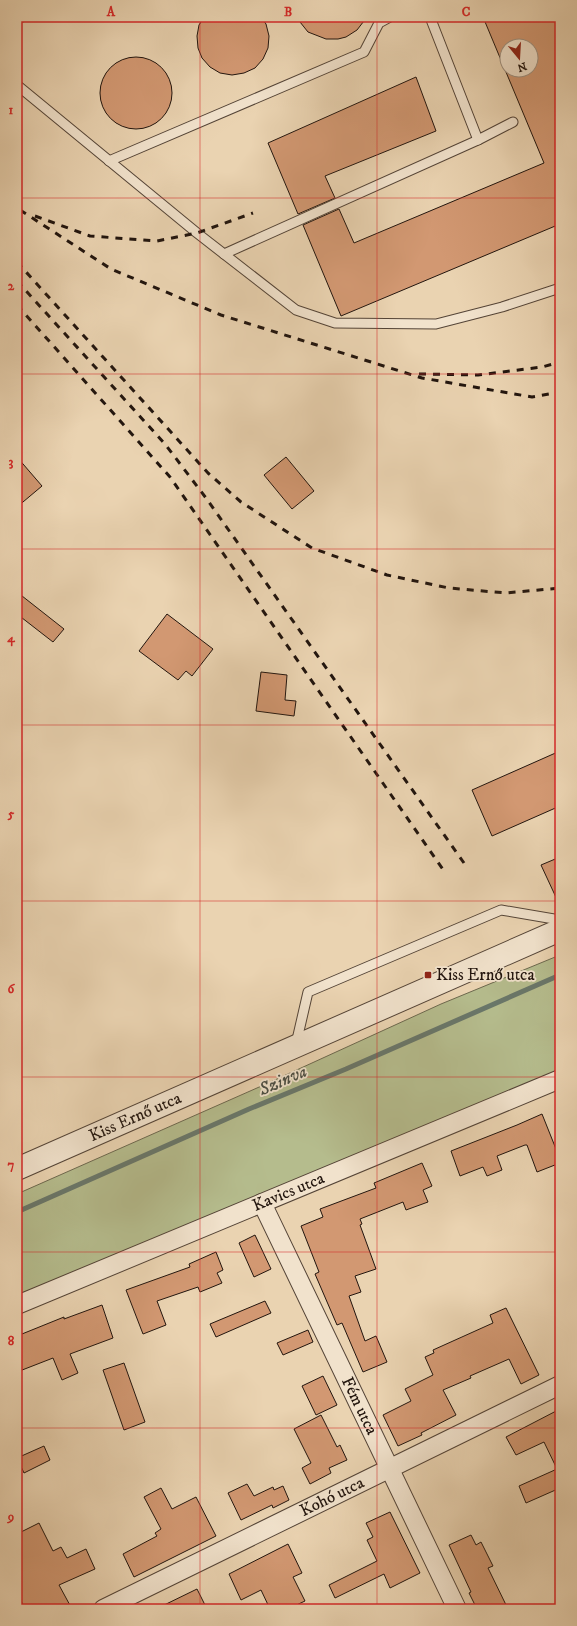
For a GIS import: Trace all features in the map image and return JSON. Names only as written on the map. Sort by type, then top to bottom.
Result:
[{"type":"street","name":"Kiss Ernő utca","points":[[17,1169],[560,930]]},
{"type":"street","name":"Kavics utca","points":[[17,1305],[560,1079]]},
{"type":"street","name":"Fém utca","points":[[262,1203],[457,1609]]},
{"type":"street","name":"Kohó utca","points":[[103,1609],[560,1385]]},
{"type":"lane","points":[[109,161],[364,52],[379,23],[390,17]]},
{"type":"lane","points":[[430,17],[478,140]]},
{"type":"lane","points":[[17,85],[224,254],[296,310],[335,323],[436,324],[502,307],[560,288]]},
{"type":"lane","points":[[224,254],[478,140],[512,122]]},
{"type":"lane","points":[[296,1047],[308,992],[501,910],[560,920]]},
{"type":"green space","points":[[560,955],[560,1071],[17,1299],[17,1194],[266,1084],[441,1004]]},
{"type":"building","points":[[204,17],[261,17],[266,24],[269,36],[268,48],[263,59],[255,68],[244,73],[232,75],[220,73],[210,67],[202,58],[198,48],[197,36],[199,25]]},
{"type":"building","points":[[296,17],[367,17],[357,30],[346,37],[326,39],[308,32]]},
{"type":"building","points":[[483,17],[560,17],[560,224],[341,316],[303,225],[339,209],[354,243],[544,163],[508,78],[539,78],[539,38],[499,38],[499,55]]},
{"type":"building","points":[[136,57],[156,63],[166,73],[172,93],[166,113],[156,123],[136,129],[116,123],[106,113],[100,93],[106,73],[116,63]]},
{"type":"building","points":[[416,77],[436,131],[325,176],[335,198],[298,214],[268,143]]},
{"type":"building","points":[[17,457],[42,486],[17,507]]},
{"type":"building","points":[[286,457],[314,491],[292,509],[264,475]]},
{"type":"building","points":[[17,592],[64,629],[53,642],[17,614]]},
{"type":"building","points":[[167,614],[213,649],[192,676],[186,671],[178,680],[139,651]]},
{"type":"building","points":[[261,672],[287,675],[285,700],[296,701],[294,716],[256,711]]},
{"type":"building","points":[[560,751],[560,806],[492,836],[472,790]]},
{"type":"building","points":[[560,857],[560,906],[541,865]]},
{"type":"building","points":[[542,1114],[560,1159],[560,1163],[537,1172],[527,1145],[525,1145],[497,1156],[502,1170],[487,1176],[483,1167],[460,1176],[451,1151]]},
{"type":"building","points":[[422,1163],[432,1186],[423,1190],[428,1202],[406,1210],[403,1202],[360,1219],[362,1224],[360,1225],[376,1269],[355,1276],[361,1292],[349,1296],[365,1341],[376,1336],[387,1362],[363,1372],[342,1323],[337,1325],[315,1274],[319,1272],[301,1226],[323,1217],[320,1209],[376,1188],[374,1183]]},
{"type":"building","points":[[255,1235],[271,1269],[254,1277],[239,1243]]},
{"type":"building","points":[[216,1252],[223,1270],[217,1273],[222,1283],[200,1292],[198,1287],[157,1301],[166,1325],[143,1334],[126,1290],[190,1267],[189,1264]]},
{"type":"building","points":[[265,1301],[271,1313],[216,1337],[210,1324]]},
{"type":"building","points":[[102,1305],[113,1338],[70,1354],[78,1373],[62,1380],[53,1358],[17,1372],[17,1336],[64,1317],[64,1319]]},
{"type":"building","points":[[506,1308],[539,1375],[521,1384],[509,1359],[470,1376],[471,1378],[443,1390],[456,1415],[421,1433],[422,1435],[398,1446],[383,1415],[411,1401],[405,1389],[433,1375],[425,1357],[434,1353],[433,1350],[493,1323],[490,1315]]},
{"type":"building","points":[[308,1330],[313,1342],[283,1355],[277,1343]]},
{"type":"building","points":[[124,1363],[145,1422],[124,1430],[103,1370]]},
{"type":"building","points":[[323,1376],[337,1405],[316,1415],[302,1386]]},
{"type":"building","points":[[560,1409],[560,1488],[526,1503],[519,1486],[557,1469],[544,1442],[516,1455],[506,1437]]},
{"type":"building","points":[[321,1415],[337,1447],[340,1445],[347,1460],[329,1468],[331,1473],[310,1484],[302,1468],[311,1463],[294,1429]]},
{"type":"building","points":[[44,1446],[50,1460],[24,1473],[17,1458]]},
{"type":"building","points":[[247,1484],[254,1496],[273,1487],[274,1490],[283,1486],[289,1500],[273,1508],[272,1505],[241,1520],[228,1493]]},
{"type":"building","points":[[161,1488],[172,1509],[196,1497],[216,1536],[134,1577],[123,1554],[157,1536],[155,1533],[161,1529],[144,1497]]},
{"type":"building","points":[[390,1512],[420,1573],[390,1588],[384,1574],[335,1598],[329,1585],[377,1561],[367,1540],[373,1537],[366,1523]]},
{"type":"building","points":[[39,1523],[53,1551],[61,1547],[67,1558],[86,1549],[95,1569],[59,1585],[72,1609],[25,1609],[17,1593],[17,1534]]},
{"type":"building","points":[[471,1535],[476,1545],[481,1542],[493,1566],[488,1568],[508,1609],[477,1609],[469,1593],[471,1592],[449,1545]]},
{"type":"building","points":[[288,1544],[302,1573],[293,1577],[305,1601],[288,1609],[270,1609],[261,1590],[241,1600],[229,1574]]},
{"type":"building","points":[[197,1589],[207,1609],[156,1609]]},
{"type":"waterway","name":"Szinva","points":[[17,1212],[249,1109],[346,1069],[560,975]]},
{"type":"railway","points":[[17,21],[53,20],[67,17]]},
{"type":"railway","points":[[20,210],[111,269],[221,315],[422,378],[532,397],[560,392]]},
{"type":"railway","points":[[35,216],[90,236],[157,241],[197,233],[253,213]]},
{"type":"railway","points":[[17,262],[208,473],[241,502],[312,548],[387,575],[449,588],[506,593],[560,588]]},
{"type":"railway","points":[[17,281],[165,444],[206,498],[464,863]]},
{"type":"railway","points":[[17,305],[170,477],[444,871]]},
{"type":"railway","points":[[419,374],[478,375],[542,367],[560,362]]},
{"type":"place","name":"Kiss Ernő utca","points":[[428,975]]}]
